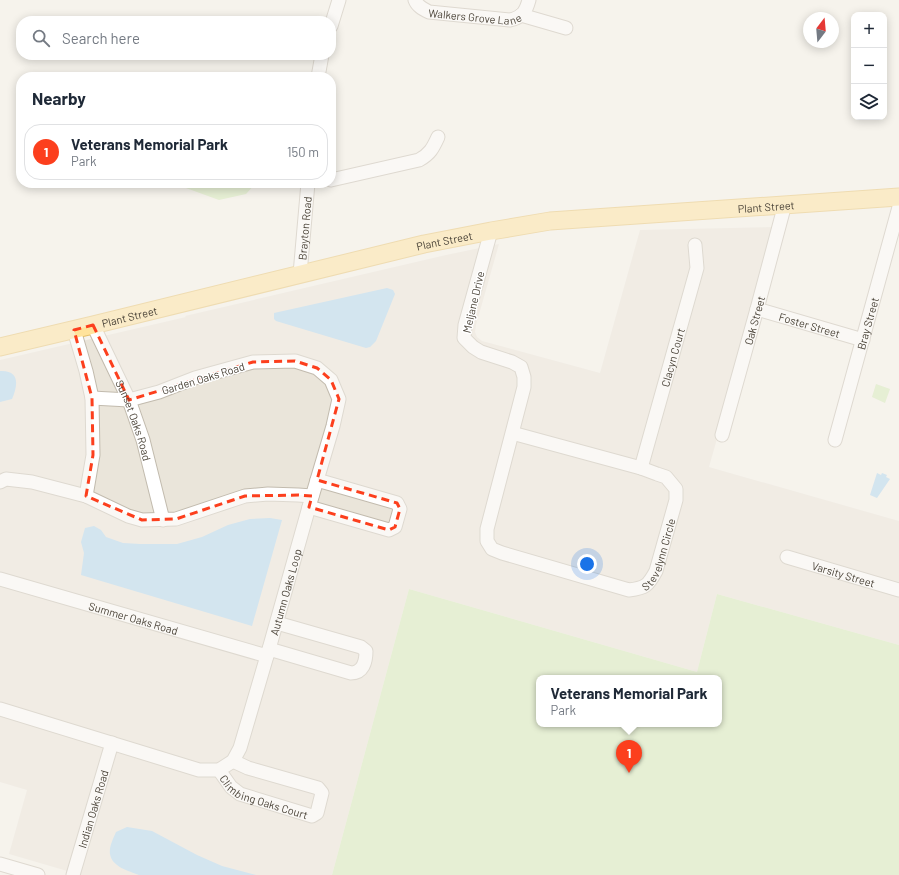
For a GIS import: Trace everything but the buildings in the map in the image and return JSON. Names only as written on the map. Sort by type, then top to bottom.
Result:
[{"type":"main road","name":"Plant Street","points":[[0,347],[424,244],[550,221],[899,197]]},
{"type":"street","points":[[334,16],[339,0]]},
{"type":"street","name":"Walkers Grove Lane","points":[[415,0],[422,9],[429,12],[510,20],[515,19],[526,10],[529,0]]},
{"type":"street","points":[[521,15],[566,28]]},
{"type":"street","points":[[319,72],[321,60]]},
{"type":"street","points":[[336,179],[420,160],[427,155],[438,137]]},
{"type":"street","name":"Brayton Road","points":[[300,274],[308,188]]},
{"type":"street","name":"Oak Street","points":[[722,435],[785,204]]},
{"type":"street","name":"Bray Street","points":[[835,440],[899,207]]},
{"type":"street","name":"Meljane Drive","points":[[491,231],[465,325],[464,338],[473,347],[481,352],[512,362],[521,367],[524,377],[524,387],[512,433]]},
{"type":"street","name":"Clacyn Court","points":[[641,468],[697,268],[695,245]]},
{"type":"street","name":"Foster Street","points":[[757,309],[862,340]]},
{"type":"street","name":"Sunset Oaks Road","points":[[93,325],[129,400],[143,440],[164,520]]},
{"type":"street","points":[[74,330],[92,398],[94,455],[86,496]]},
{"type":"street","name":"Garden Oaks Road","points":[[92,398],[129,400],[159,392],[194,378],[253,362],[295,362],[317,368],[331,380],[339,399],[333,426],[310,502]]},
{"type":"street","name":"Stevelynn Circle","points":[[512,433],[641,468],[666,477],[676,489],[676,500],[656,571],[650,582],[641,588],[629,590],[492,549],[487,542],[487,529],[512,433]]},
{"type":"street","points":[[0,482],[6,480],[32,482],[86,496],[128,516],[142,520],[176,519],[245,496],[268,494],[298,495],[310,502],[389,530],[395,527],[400,509],[397,503],[317,480]]},
{"type":"street","name":"Autumn Oaks Loop","points":[[233,761],[240,748],[277,623],[310,502]]},
{"type":"street","name":"Varsity Street","points":[[787,557],[899,590]]},
{"type":"street","name":"Summer Oaks Road","points":[[0,579],[268,653],[351,672],[356,673],[360,670],[365,661],[366,651],[361,647],[277,623]]},
{"type":"street","points":[[0,709],[199,770],[219,770],[233,761]]},
{"type":"street","name":"Indian Oaks Road","points":[[73,875],[112,743]]},
{"type":"street","name":"Climbing Oaks Court","points":[[219,770],[231,787],[240,794],[312,816],[317,813],[322,793],[318,788],[248,768],[233,761]]},
{"type":"street","points":[[0,864],[38,875]]},
{"type":"highlighted area","points":[[93,325],[129,400],[253,362],[295,361],[317,368],[331,380],[339,399],[317,480],[397,503],[400,509],[395,527],[389,530],[309,507],[312,496],[245,496],[176,519],[142,520],[86,496],[93,455],[92,398],[74,330]]},
{"type":"shaded area","points":[[777,227],[709,467],[899,521],[899,645],[717,594],[697,672],[409,589],[332,875],[81,875],[9,854],[27,790],[0,782],[0,360],[446,255],[499,244],[476,325],[475,332],[477,337],[482,341],[600,373],[640,230]]},
{"type":"green space","points":[[186,188],[251,188],[246,194],[219,200]]},
{"type":"green space","points":[[876,384],[890,389],[885,403],[872,397]]},
{"type":"green space","points":[[409,589],[697,672],[717,594],[899,645],[899,875],[332,875]]},
{"type":"water","points":[[387,288],[393,290],[395,294],[376,341],[370,347],[366,348],[276,321],[274,319],[274,313]]},
{"type":"water","points":[[0,371],[7,371],[11,373],[16,379],[16,384],[12,399],[0,402]]},
{"type":"water","points":[[877,473],[887,475],[886,477],[890,479],[877,498],[870,495]]},
{"type":"water","points":[[270,518],[282,520],[252,626],[81,575],[84,553],[81,542],[85,528],[94,526],[101,530],[106,537],[123,543],[177,544],[202,537],[228,525],[250,519]]},
{"type":"water","points":[[127,827],[152,831],[197,855],[222,866],[256,875],[139,875],[117,865],[111,858],[110,854],[116,832]]},
{"type":"place","name":"Veterans Memorial Park","points":[[629,773]]}]
